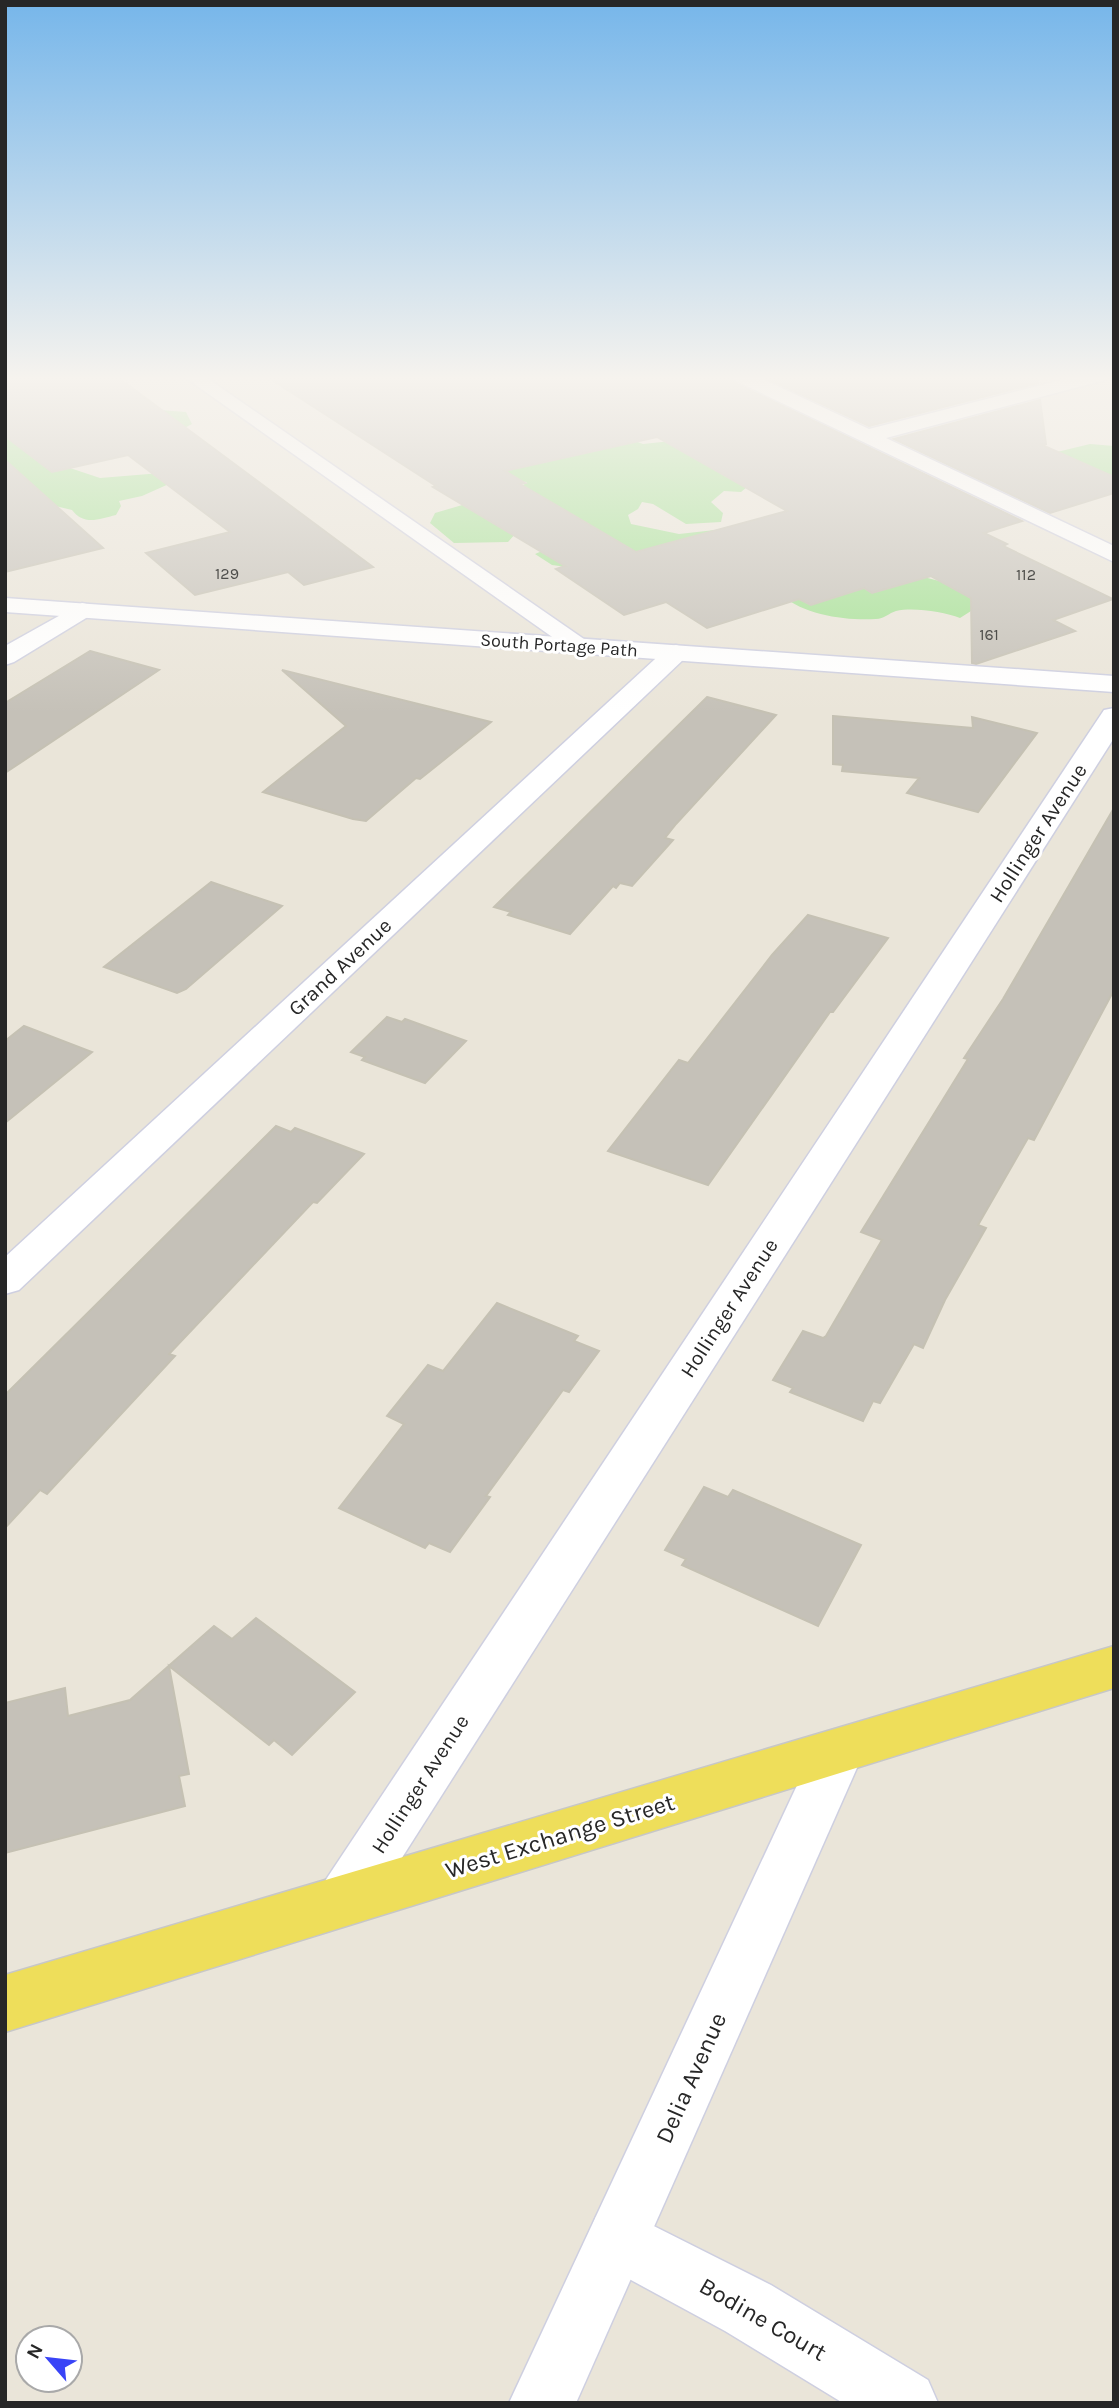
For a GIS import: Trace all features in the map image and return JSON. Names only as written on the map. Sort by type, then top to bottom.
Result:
[{"type":"main road","name":"West Exchange Street","points":[[5,2004],[1114,1667]]},
{"type":"street","points":[[354,488],[581,646]]},
{"type":"street","points":[[976,488],[1114,555]]},
{"type":"street","name":"South Portage Path","points":[[5,605],[1114,684]]},
{"type":"street","points":[[5,657],[82,610]]},
{"type":"street","name":"Grand Avenue","points":[[5,1280],[676,653]]},
{"type":"street","name":"Hollinger Avenue","points":[[344,1900],[1114,716]]},
{"type":"street","name":"Delia Avenue","points":[[542,2403],[838,1752]]},
{"type":"street","name":"Bodine Court","points":[[618,2239],[748,2308],[905,2403]]},
{"type":"green space","points":[[5,488],[159,488],[142,496],[119,501],[121,506],[116,515],[92,520],[82,518],[72,510],[5,494]]},
{"type":"green space","points":[[519,488],[745,488],[741,492],[724,491],[711,502],[723,513],[721,522],[686,524],[653,504],[642,502],[638,509],[628,515],[631,524],[679,534],[733,528],[947,583],[987,589],[971,611],[960,618],[937,612],[911,610],[896,611],[879,619],[840,618],[802,608],[783,596],[552,565],[535,554],[549,548],[516,533],[508,542],[454,543],[430,523],[435,513]]},
{"type":"building","points":[[5,488],[37,488],[103,548],[5,572]]},
{"type":"building","points":[[172,488],[267,488],[373,567],[304,585],[288,572],[195,595],[146,553],[230,532]]},
{"type":"building","points":[[435,488],[527,488],[636,552],[787,511],[747,488],[954,488],[1022,521],[984,533],[1007,544],[1003,546],[1113,599],[1053,620],[1075,631],[976,664],[972,663],[971,598],[931,576],[872,593],[864,588],[811,605],[799,599],[707,628],[666,602],[624,615],[556,569],[565,566]]},
{"type":"building","points":[[998,488],[1114,488],[1114,493],[1050,513]]},
{"type":"building","points":[[90,651],[159,670],[5,773],[5,703]]},
{"type":"building","points":[[282,670],[491,722],[420,779],[416,778],[366,821],[353,819],[263,792],[346,726]]},
{"type":"building","points":[[707,697],[776,715],[676,824],[665,838],[673,840],[632,886],[620,883],[616,888],[613,886],[570,934],[508,915],[511,912],[494,907]]},
{"type":"building","points":[[833,716],[973,728],[972,717],[1037,733],[978,812],[907,793],[919,778],[842,771],[843,765],[833,764]]},
{"type":"building","points":[[1114,808],[1114,990],[1034,1140],[1028,1138],[978,1225],[986,1228],[945,1300],[923,1348],[914,1344],[880,1403],[873,1401],[863,1421],[790,1392],[793,1388],[773,1380],[803,1331],[823,1338],[826,1336],[882,1240],[861,1232],[968,1059],[964,1058],[1003,999]]},
{"type":"building","points":[[211,882],[282,906],[186,989],[177,993],[104,967]]},
{"type":"building","points":[[808,915],[888,938],[833,1012],[830,1012],[708,1185],[608,1151],[679,1060],[688,1063],[772,955]]},
{"type":"building","points":[[387,1017],[402,1022],[405,1019],[466,1041],[425,1083],[362,1060],[365,1057],[351,1052]]},
{"type":"building","points":[[24,1026],[92,1052],[5,1123],[5,1041]]},
{"type":"building","points":[[276,1126],[291,1132],[295,1128],[364,1154],[317,1203],[313,1202],[169,1354],[175,1356],[47,1494],[40,1490],[5,1528],[5,1395]]},
{"type":"building","points":[[497,1303],[578,1336],[574,1341],[599,1351],[569,1392],[563,1390],[486,1496],[490,1497],[450,1552],[429,1543],[425,1548],[339,1508],[404,1424],[387,1416],[428,1365],[443,1371]]},
{"type":"building","points":[[704,1487],[728,1497],[733,1490],[861,1545],[818,1626],[682,1565],[686,1559],[665,1550]]},
{"type":"building","points":[[256,1618],[355,1692],[292,1755],[274,1740],[269,1745],[169,1666],[189,1774],[179,1776],[185,1806],[5,1853],[5,1703],[65,1688],[68,1716],[130,1700],[214,1626],[232,1639]]}]
